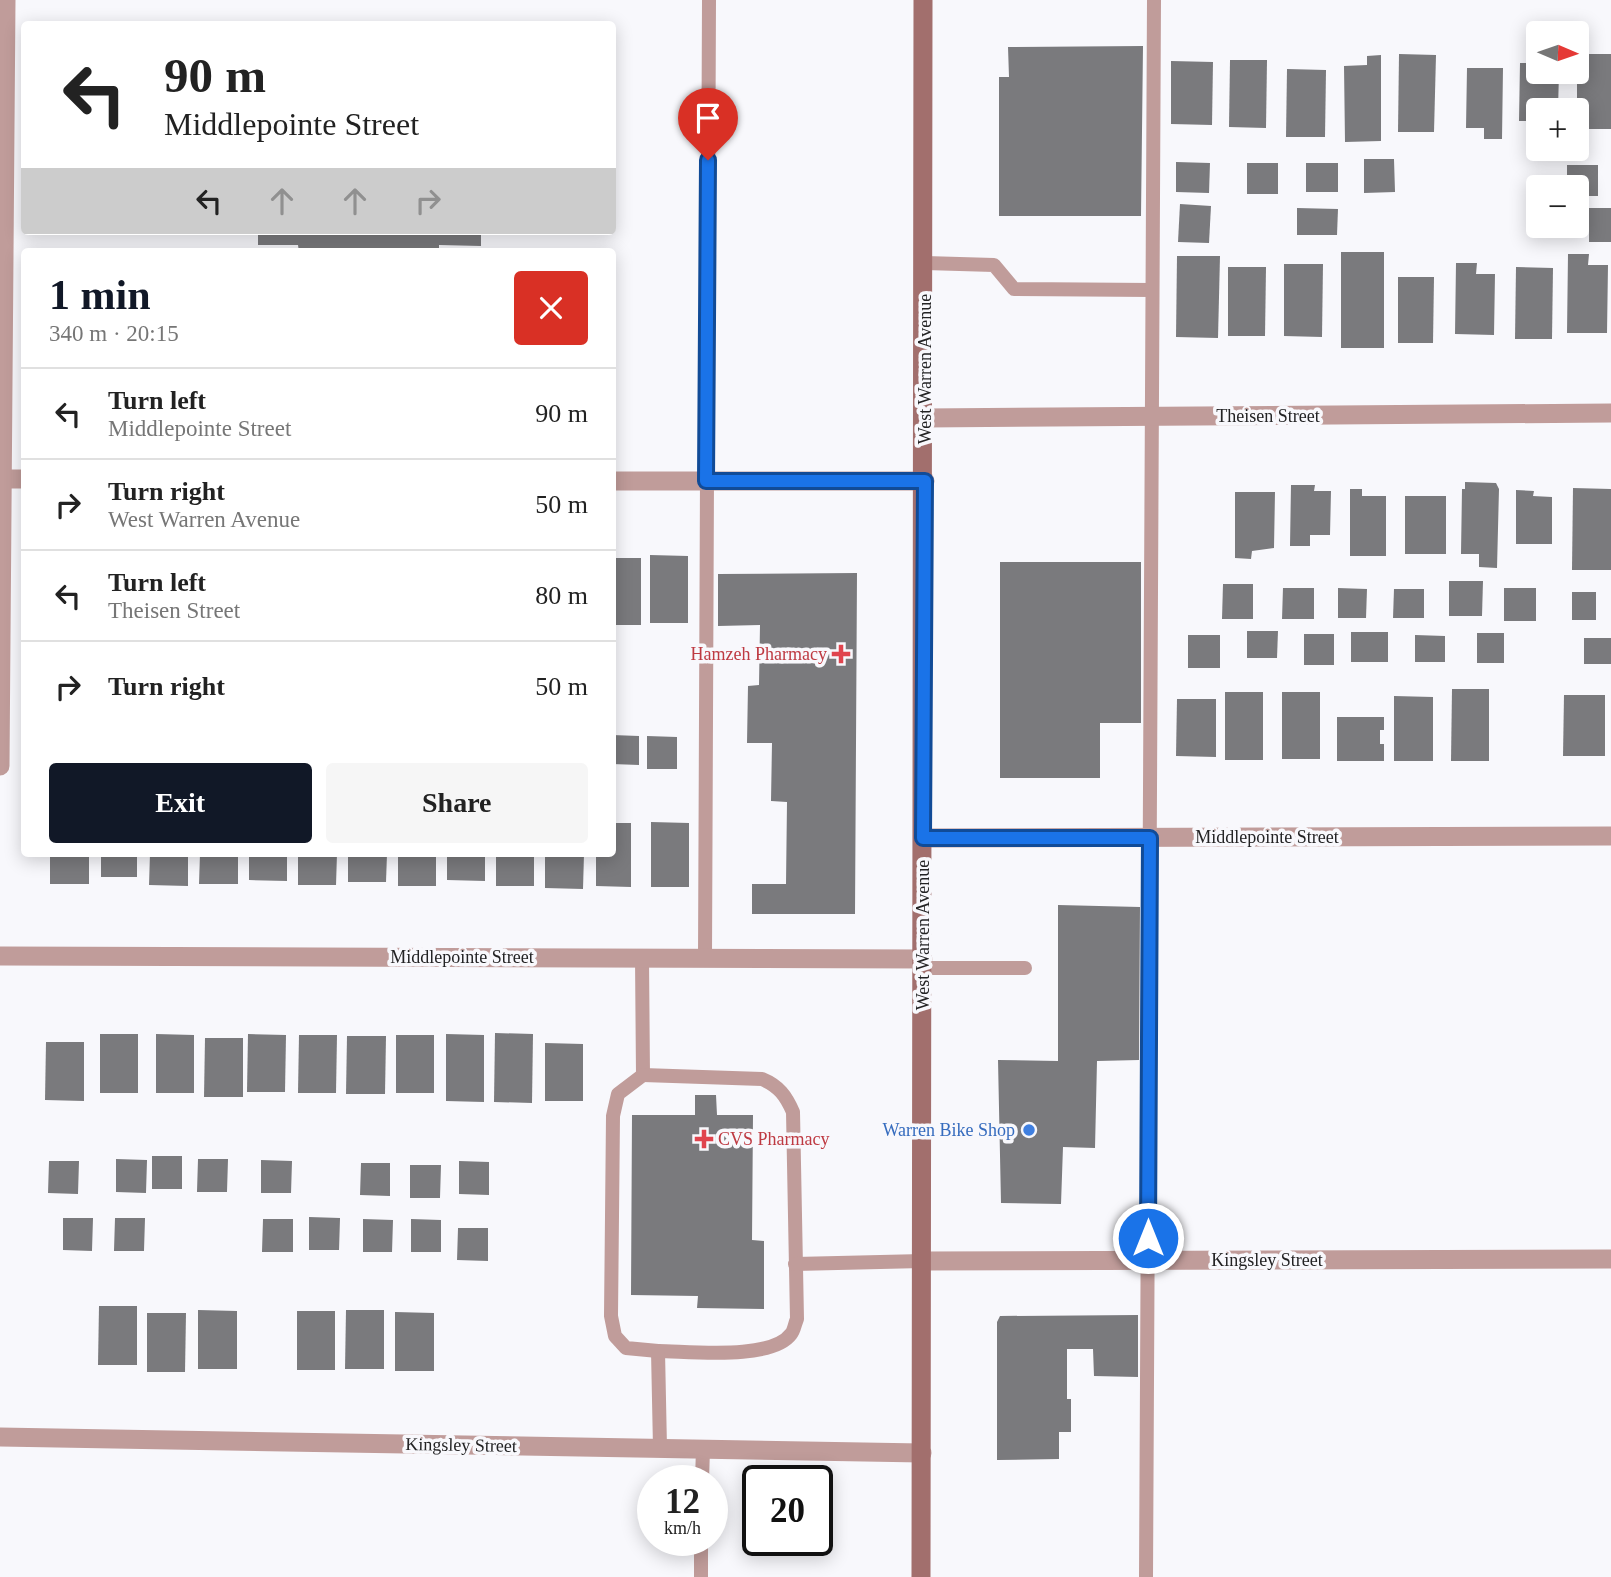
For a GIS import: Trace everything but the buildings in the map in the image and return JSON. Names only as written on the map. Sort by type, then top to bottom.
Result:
[{"type":"main road","name":"West Warren Avenue","points":[[921,1577],[925,481],[923,0]]},
{"type":"street","points":[[0,766],[6,0]]},
{"type":"street","name":"Theisen Street","points":[[925,418],[1611,414]]},
{"type":"street","points":[[1,479],[21,479]]},
{"type":"street","points":[[616,481],[925,481]]},
{"type":"street","name":"Middlepointe Street","points":[[923,838],[1611,836]]},
{"type":"street","name":"Middlepointe Street","points":[[0,956],[705,958],[924,963]]},
{"type":"street","name":"Kingsley Street","points":[[923,1261],[1611,1259]]},
{"type":"street","name":"Kingsley Street","points":[[0,1437],[922,1452]]},
{"type":"lane","points":[[705,958],[709,0]]},
{"type":"lane","points":[[1146,1577],[1154,0]]},
{"type":"lane","points":[[925,263],[994,265],[1014,289],[1152,290]]},
{"type":"lane","points":[[642,958],[642,1075]]},
{"type":"lane","points":[[924,963],[1025,968]]},
{"type":"lane","points":[[642,1075],[762,1079],[775,1084],[787,1097],[793,1112],[797,1319],[791,1335],[775,1345],[753,1351],[658,1351],[626,1348],[615,1336],[611,1316],[613,1116],[618,1094],[642,1075]]},
{"type":"lane","points":[[795,1264],[923,1261]]},
{"type":"lane","points":[[658,1351],[660,1448]]},
{"type":"lane","points":[[702,1465],[703,1449]]},
{"type":"lane","points":[[701,1556],[701,1577]]},
{"type":"place","name":"Hamzeh Pharmacy","points":[[841,654]]},
{"type":"place","name":"Warren Bike Shop","points":[[1029,1130]]},
{"type":"place","name":"CVS Pharmacy","points":[[704,1139]]},
{"type":"route","points":[[708,160],[706,481],[925,481],[923,838],[1150,838],[1148,1238]]}]
